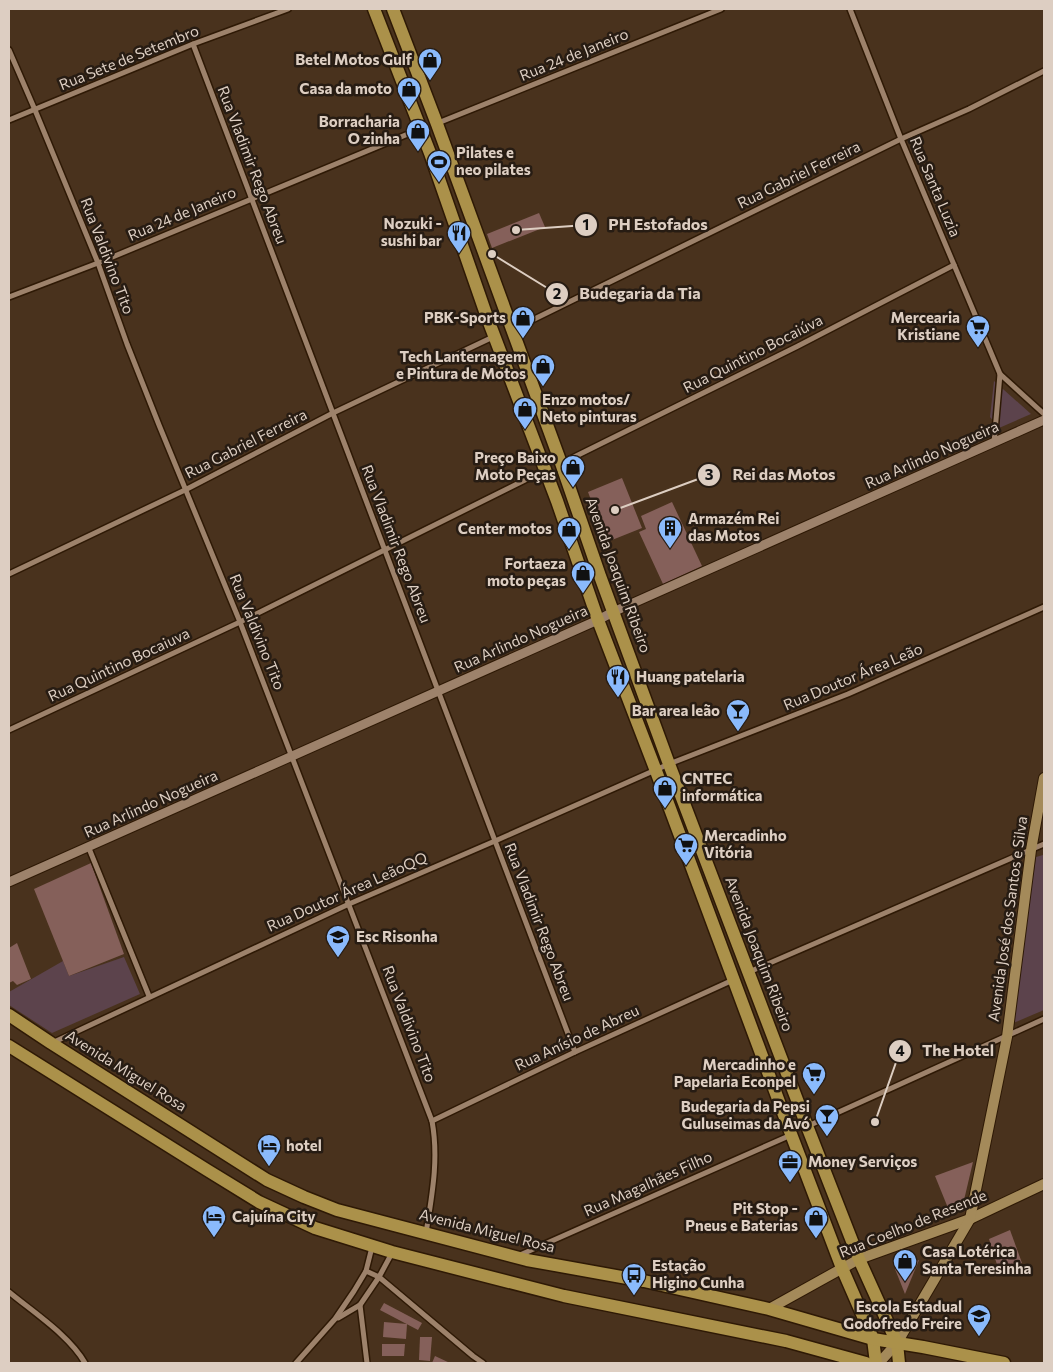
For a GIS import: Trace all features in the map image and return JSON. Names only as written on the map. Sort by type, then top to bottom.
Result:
[{"type":"main road","points":[[374,9],[421,129],[487,317],[545,470],[598,620],[842,1268],[873,1339],[878,1363]]},
{"type":"main road","name":"Avenida Joaquim Ribeiro","points":[[393,9],[561,463],[613,612],[748,972],[860,1259],[897,1343]]},
{"type":"main road","name":"Avenida José dos Santos e Silva","points":[[878,1363],[897,1343],[970,1218],[1007,1037],[1031,850],[1044,778]]},
{"type":"main road","name":"Avenida Miguel Rosa","points":[[9,1015],[268,1180],[337,1210],[515,1257],[644,1281],[769,1310],[873,1339],[1004,1363]]},
{"type":"main road","points":[[9,1046],[259,1202],[315,1228],[372,1247],[564,1296],[786,1341],[866,1363]]},
{"type":"main road","name":"Rua Coelho de Resende","points":[[769,1310],[860,1259],[970,1218],[1044,1184]]},
{"type":"main road","points":[[897,1343],[898,1363]]},
{"type":"street","name":"Rua Sete de Setembro","points":[[9,120],[193,44],[288,9]]},
{"type":"street","name":"Rua 24 de Janeiro","points":[[437,124],[721,9]]},
{"type":"street","name":"Rua Santa Luzia","points":[[850,9],[901,139],[1000,374],[1044,414]]},
{"type":"street","name":"Rua Vladimir Rego Abreu","points":[[193,44],[575,1052]]},
{"type":"street","name":"Rua Valdivino Tito","points":[[9,50],[98,263],[127,344],[240,622],[432,1121],[436,1152],[432,1195],[425,1234]]},
{"type":"street","name":"Rua Gabriel Ferreira","points":[[512,330],[1044,71]]},
{"type":"street","name":"Rua 24 de Janeiro","points":[[9,297],[98,263],[421,129]]},
{"type":"street","name":"Rua Quintino Bocaiúva","points":[[561,463],[798,346],[954,265]]},
{"type":"street","name":"Rua Gabriel Ferreira","points":[[9,574],[185,490],[333,414],[495,336]]},
{"type":"street","name":"Rua Santa Luzia","points":[[994,443],[1000,374]]},
{"type":"street","name":"Rua Arlindo Nogueira","points":[[9,882],[1044,420]]},
{"type":"street","points":[[240,622],[545,470]]},
{"type":"street","name":"Rua Doutor Área Leão","points":[[656,771],[848,694],[1044,607]]},
{"type":"street","name":"Rua Quintino Bocaiuva","points":[[9,730],[240,622]]},
{"type":"street","name":"Rua Doutor Área LeãoQQ","points":[[51,1043],[349,904],[656,771]]},
{"type":"street","points":[[748,972],[1044,844]]},
{"type":"street","points":[[88,846],[149,996]]},
{"type":"street","name":"Rua Anísio de Abreu","points":[[432,1121],[575,1052],[734,980]]},
{"type":"street","points":[[807,1126],[1044,1019]]},
{"type":"street","name":"Rua Magalhães Filho","points":[[515,1257],[791,1134]]},
{"type":"street","points":[[296,1363],[336,1320],[366,1271],[372,1247]]},
{"type":"street","points":[[336,1320],[360,1305],[379,1277],[392,1252]]},
{"type":"street","points":[[366,1271],[379,1277],[483,1363]]},
{"type":"street","points":[[9,1292],[66,1339],[80,1354],[84,1363]]},
{"type":"street","points":[[360,1305],[367,1363]]},
{"type":"shaded area","points":[[994,381],[1031,414],[999,428],[990,417]]},
{"type":"shaded area","points":[[1043,855],[1044,1010],[1011,1024],[1036,857]]},
{"type":"shaded area","points":[[124,957],[140,994],[52,1033],[9,1005],[9,992],[63,961],[69,976]]},
{"type":"building","points":[[539,213],[545,227],[492,248],[487,234]]},
{"type":"building","points":[[622,478],[642,528],[607,542],[588,492]]},
{"type":"building","name":"Armazém Rei das Motos","points":[[672,502],[702,566],[663,584],[639,532],[646,529],[641,516]]},
{"type":"building","points":[[91,863],[124,954],[69,976],[34,889]]},
{"type":"building","points":[[17,943],[31,979],[17,985],[13,981],[9,983],[9,948]]},
{"type":"building","points":[[973,1162],[964,1200],[948,1208],[935,1176]]},
{"type":"building","points":[[1010,1230],[1022,1263],[999,1271],[989,1239]]},
{"type":"building","name":"Casa Lotérica Santa Teresinha","points":[[919,1260],[905,1294],[895,1269]]},
{"type":"building","points":[[384,1303],[422,1323],[418,1330],[380,1310]]},
{"type":"building","points":[[384,1322],[407,1324],[406,1339],[383,1337]]},
{"type":"building","points":[[420,1337],[432,1337],[430,1361],[419,1360]]},
{"type":"building","points":[[382,1344],[405,1344],[404,1356],[382,1356]]},
{"type":"building","points":[[435,1356],[450,1363],[432,1363]]},
{"type":"place","name":"Betel Motos Gulf","points":[[430,81]]},
{"type":"place","name":"Casa da moto","points":[[409,110]]},
{"type":"place","name":"Borracharia O zinha","points":[[418,152]]},
{"type":"place","name":"Pilates e neo pilates","points":[[439,183]]},
{"type":"place","name":"PH Estofados","points":[[516,230]]},
{"type":"place","name":"Nozuki - sushi bar","points":[[459,254]]},
{"type":"place","name":"Budegaria da Tia","points":[[492,254]]},
{"type":"place","name":"PBK-Sports","points":[[523,339]]},
{"type":"place","name":"Mercearia Kristiane","points":[[978,348]]},
{"type":"place","name":"Tech Lanternagem e Pintura de Motos","points":[[543,387]]},
{"type":"place","name":"Enzo motos/ Neto pinturas","points":[[525,430]]},
{"type":"place","name":"Preço Baixo Moto Peças","points":[[573,488]]},
{"type":"place","name":"Rei das Motos","points":[[615,510]]},
{"type":"place","name":"Armazém Rei das Motos","points":[[670,549]]},
{"type":"place","name":"Center motos","points":[[569,550]]},
{"type":"place","name":"Fortaeza moto peças","points":[[583,594]]},
{"type":"place","name":"Huang patelaria","points":[[618,698]]},
{"type":"place","name":"Bar area leão","points":[[738,732]]},
{"type":"place","name":"CNTEC informática","points":[[665,809]]},
{"type":"place","name":"Mercadinho Vitória","points":[[686,866]]},
{"type":"place","name":"Esc Risonha","points":[[338,958]]},
{"type":"place","name":"Mercadinho e Papelaria Econpel","points":[[814,1095]]},
{"type":"place","name":"The Hotel","points":[[875,1122]]},
{"type":"place","name":"Budegaria da Pepsi Guluseimas da Avó","points":[[827,1137]]},
{"type":"place","name":"hotel","points":[[269,1167]]},
{"type":"place","name":"Money Serviços","points":[[790,1183]]},
{"type":"place","name":"Cajuína City","points":[[214,1238]]},
{"type":"place","name":"Pit Stop - Pneus e Baterias","points":[[816,1239]]},
{"type":"place","name":"Casa Lotérica Santa Teresinha","points":[[905,1282]]},
{"type":"place","name":"Estação Higino Cunha","points":[[634,1296]]},
{"type":"place","name":"Escola Estadual Godofredo Freire","points":[[979,1337]]}]
